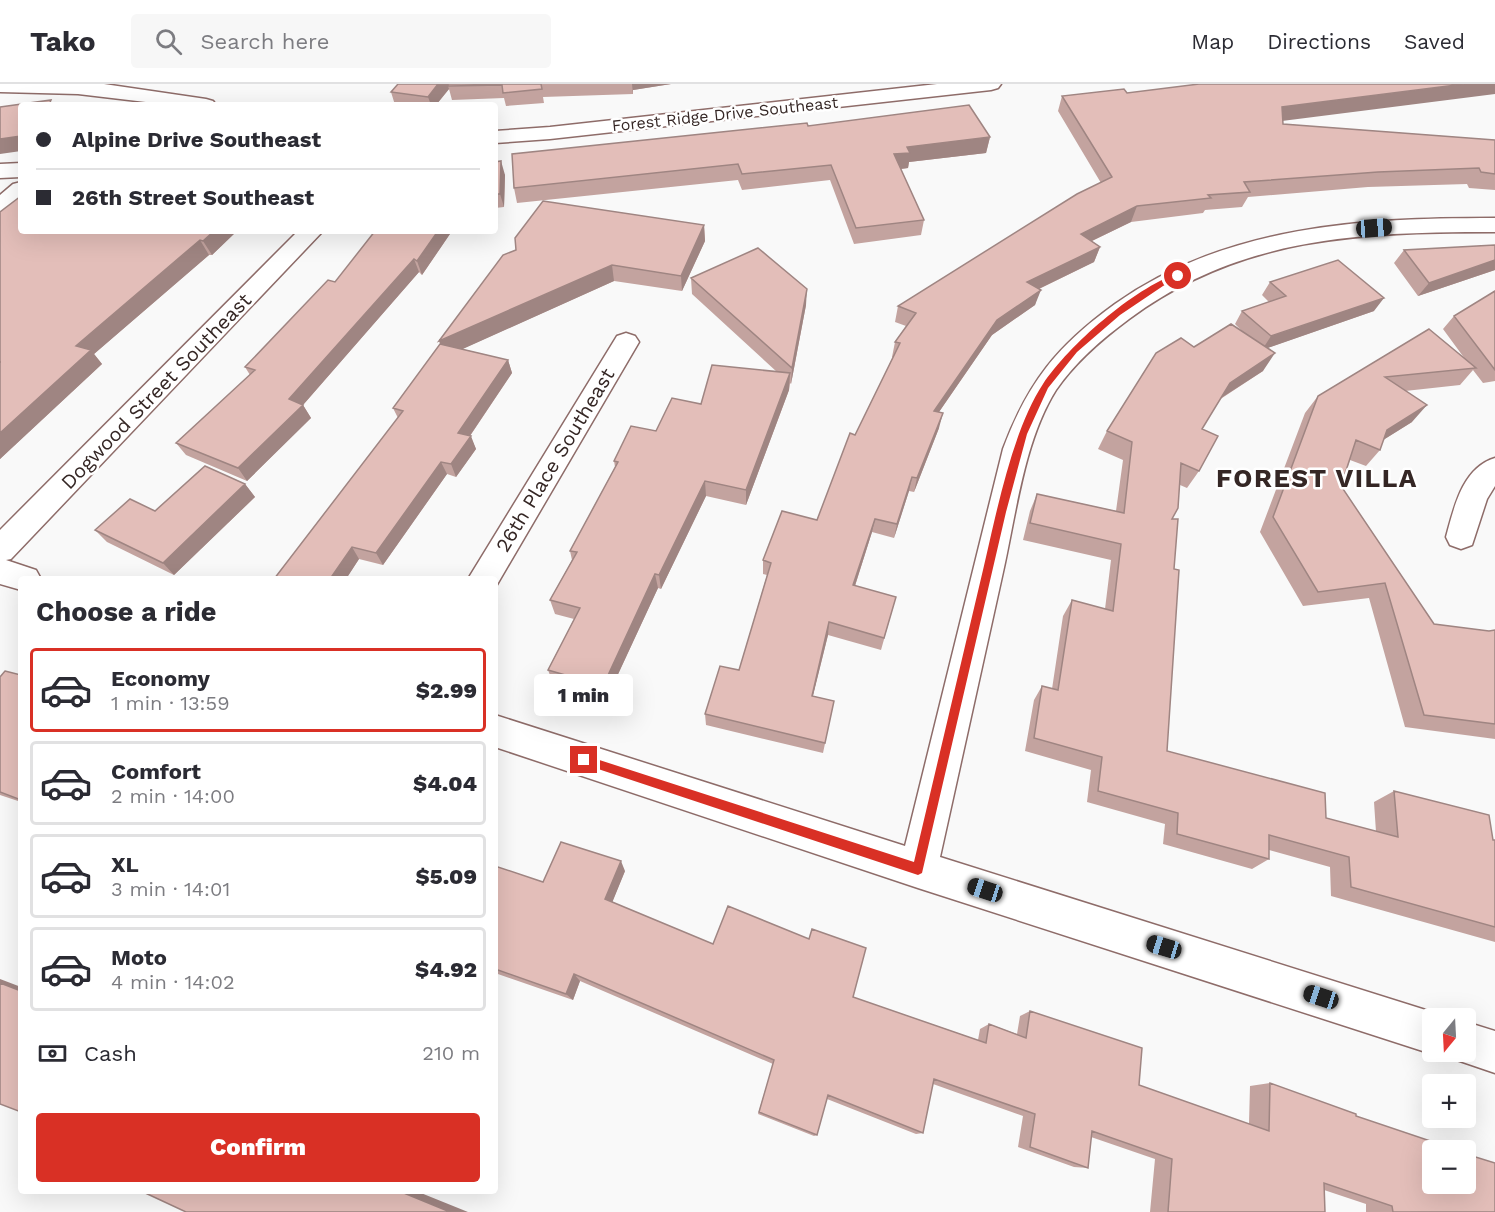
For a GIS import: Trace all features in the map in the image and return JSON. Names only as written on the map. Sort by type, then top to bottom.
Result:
[{"type":"street","name":"Forest Ridge Drive Southeast","points":[[498,137],[991,84]]},
{"type":"street","points":[[0,86],[80,86],[135,99],[170,102]]},
{"type":"street","points":[[0,171],[18,170]]},
{"type":"street","points":[[0,206],[18,191]]},
{"type":"street","points":[[918,869],[1001,512],[1023,434],[1045,387],[1074,350],[1118,313],[1160,284],[1215,259],[1280,239],[1351,229],[1410,225],[1495,225]]},
{"type":"street","name":"Dogwood Street Southeast","points":[[0,550],[308,234]]},
{"type":"street","name":"26th Place Southeast","points":[[486,576],[626,342]]},
{"type":"street","points":[[1461,537],[1472,500],[1486,474],[1495,469]]},
{"type":"street","points":[[0,571],[18,577]]},
{"type":"street","points":[[498,732],[1422,1030]]},
{"type":"street","points":[[1476,1046],[1495,1052]]},
{"type":"building","points":[[398,84],[438,84],[428,97],[391,92]]},
{"type":"building","points":[[448,84],[541,84],[542,89],[503,93],[502,85],[448,86]]},
{"type":"building","points":[[1199,84],[1464,84],[1282,107],[1283,124],[1495,140],[1495,174],[1481,172],[1479,168],[1378,172],[1244,182],[1250,192],[1208,195],[1211,198],[1137,206],[1081,234],[1100,247],[1027,282],[1041,290],[997,320],[934,411],[943,413],[917,478],[912,477],[897,524],[875,519],[853,585],[896,597],[884,638],[829,622],[812,696],[834,701],[825,743],[705,714],[720,666],[739,670],[771,563],[763,560],[782,511],[817,520],[850,433],[855,435],[900,343],[895,342],[916,313],[898,306],[1077,194],[1112,177],[1062,96],[1124,89],[1127,93]]},
{"type":"building","points":[[18,105],[18,136],[0,139],[0,107]]},
{"type":"building","points":[[969,105],[990,137],[907,147],[910,153],[894,154],[924,220],[856,228],[831,165],[742,174],[738,164],[514,188],[512,154],[807,123],[808,126]]},
{"type":"building","points":[[501,161],[500,194],[498,194],[498,162]]},
{"type":"building","points":[[18,198],[18,234],[211,234],[203,241],[200,240],[76,346],[91,350],[0,433],[0,212]]},
{"type":"building","points":[[543,201],[704,225],[681,276],[612,265],[439,341],[503,255],[516,250],[515,238]]},
{"type":"building","points":[[373,234],[436,234],[417,261],[414,259],[289,399],[303,405],[238,468],[176,443],[255,370],[245,367],[328,280],[335,282]]},
{"type":"building","points":[[1495,245],[1495,260],[1429,283],[1404,250]]},
{"type":"building","points":[[758,248],[807,289],[792,368],[691,278]]},
{"type":"building","points":[[1338,260],[1384,298],[1271,336],[1242,311],[1286,296],[1270,282]]},
{"type":"building","points":[[1495,291],[1495,370],[1454,316]]},
{"type":"building","points":[[1231,324],[1275,353],[1230,383],[1202,429],[1218,436],[1199,471],[1181,463],[1178,508],[1172,519],[1178,519],[1174,569],[1179,570],[1167,751],[1325,793],[1326,818],[1398,837],[1394,791],[1489,815],[1493,840],[1495,840],[1495,927],[1351,887],[1349,857],[1269,835],[1269,859],[1177,834],[1178,813],[1098,791],[1102,757],[1034,738],[1042,686],[1058,690],[1072,600],[1113,611],[1121,544],[1030,523],[1037,494],[1124,513],[1132,442],[1107,431],[1156,353],[1181,338],[1194,347]]},
{"type":"building","points":[[1429,329],[1476,368],[1385,377],[1427,405],[1387,430],[1380,450],[1356,440],[1341,486],[1434,624],[1495,630],[1495,724],[1424,715],[1385,583],[1318,592],[1273,517],[1318,396]]},
{"type":"building","points":[[440,344],[508,360],[458,433],[471,436],[451,464],[441,462],[376,553],[352,547],[332,576],[276,576],[403,411],[393,408]]},
{"type":"building","points":[[712,365],[790,373],[746,490],[705,481],[659,575],[655,574],[603,686],[548,670],[580,608],[550,600],[577,552],[570,551],[618,462],[614,461],[631,426],[656,431],[672,398],[701,404]]},
{"type":"building","points":[[205,466],[245,484],[163,563],[95,530],[130,499],[155,511]]},
{"type":"building","points":[[5,671],[18,674],[18,799],[0,792],[0,677]]},
{"type":"building","points":[[561,842],[621,861],[605,899],[713,944],[728,906],[809,939],[812,929],[866,948],[853,997],[986,1043],[989,1024],[1026,1038],[1030,1011],[1142,1048],[1139,1085],[1269,1131],[1270,1083],[1427,1140],[1422,1140],[1422,1194],[1476,1194],[1476,1157],[1495,1163],[1495,1212],[1393,1212],[1392,1206],[1324,1183],[1325,1212],[1168,1212],[1172,1159],[1092,1131],[1088,1168],[1030,1147],[1035,1114],[934,1079],[923,1133],[828,1095],[817,1135],[759,1112],[774,1060],[574,974],[566,994],[498,970],[498,867],[543,882]]},
{"type":"building","points":[[0,983],[18,990],[18,1111],[0,1104]]},
{"type":"building","points":[[147,1194],[406,1194],[450,1212],[186,1212]]},
{"type":"district","name":"FOREST VILLA","points":[[1317,478]]},
{"type":"route","points":[[584,760],[918,869],[1001,512],[1023,434],[1045,387],[1074,350],[1118,313],[1160,284],[1178,276]]}]
